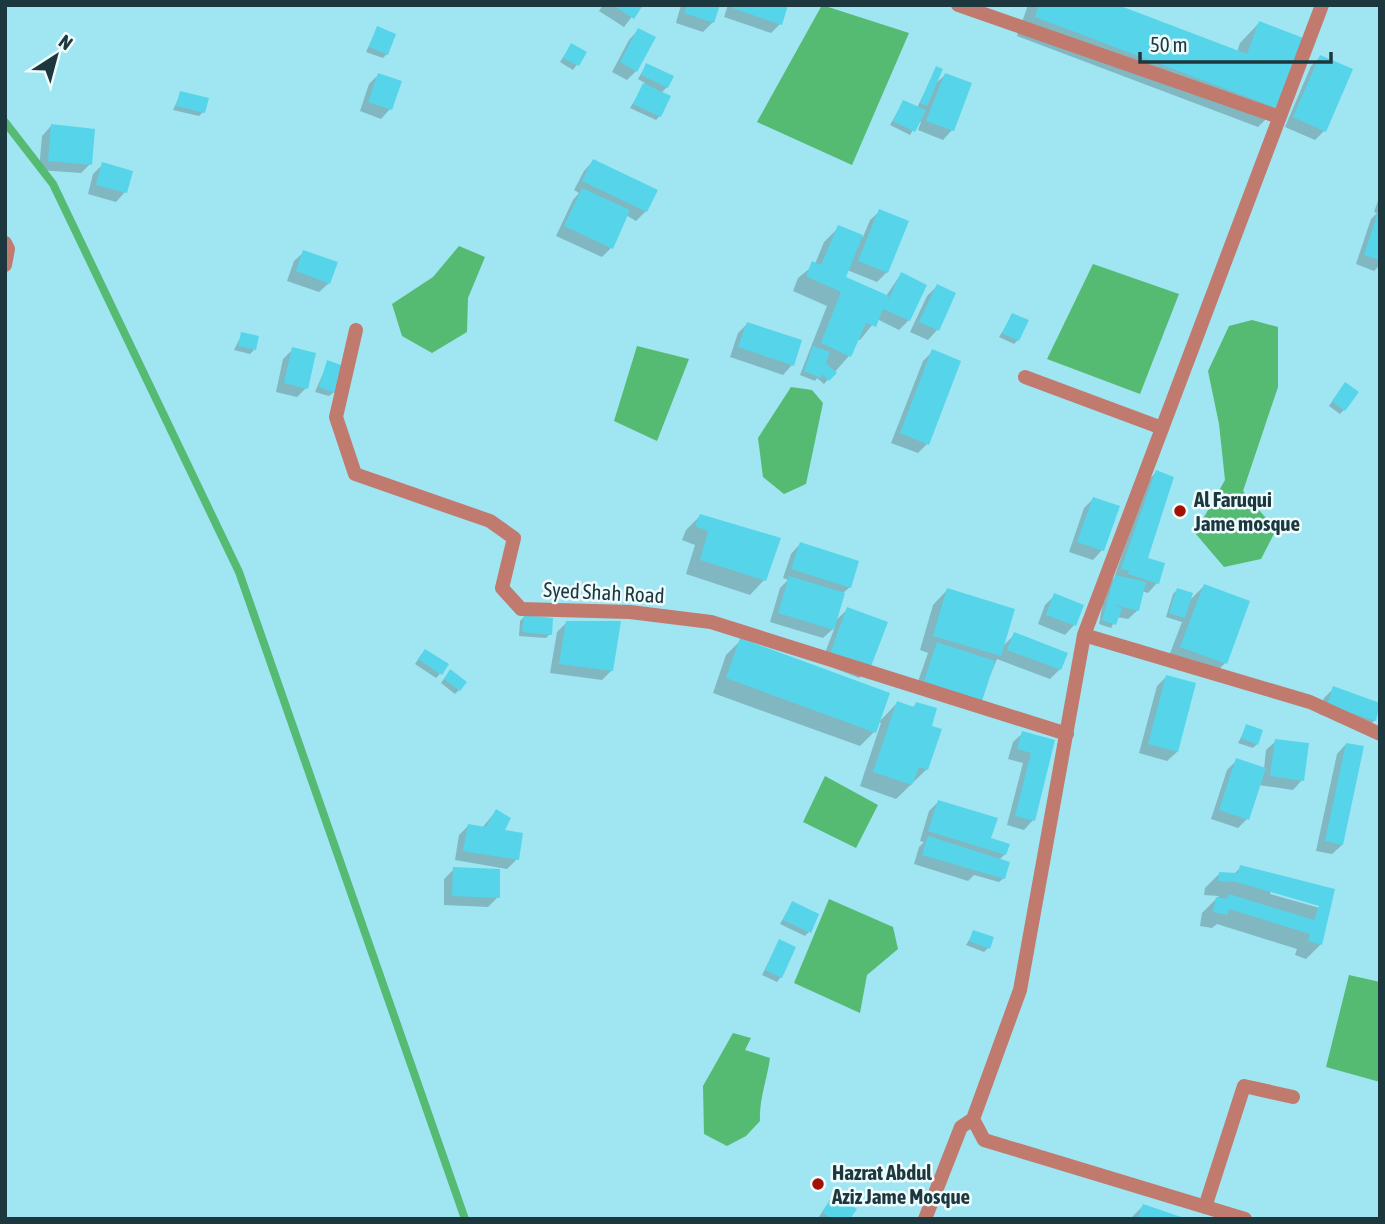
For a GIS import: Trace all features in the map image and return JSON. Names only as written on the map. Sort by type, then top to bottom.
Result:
[{"type":"street","points":[[958,5],[1279,117]]},
{"type":"street","points":[[925,1219],[961,1127],[973,1119],[1020,990],[1084,635],[1322,5]]},
{"type":"street","points":[[5,243],[8,249],[5,265]]},
{"type":"street","name":"Syed Shah Road","points":[[356,330],[336,417],[355,474],[490,521],[514,538],[502,588],[521,609],[630,612],[711,622],[1068,734]]},
{"type":"street","points":[[1026,377],[1162,428]]},
{"type":"street","points":[[1084,635],[1310,702],[1380,734]]},
{"type":"street","points":[[1205,1207],[1244,1086],[1293,1097]]},
{"type":"street","points":[[973,1119],[984,1140],[1245,1219]]},
{"type":"shaded area","points":[[822,5],[909,33],[852,165],[757,122]]},
{"type":"shaded area","points":[[459,246],[485,257],[468,298],[467,332],[432,353],[402,336],[392,304],[433,277]]},
{"type":"shaded area","points":[[1093,264],[1179,294],[1140,394],[1047,359]]},
{"type":"shaded area","points":[[1252,320],[1278,327],[1278,387],[1243,491],[1276,530],[1261,559],[1224,567],[1195,533],[1225,480],[1219,424],[1208,371],[1229,326]]},
{"type":"shaded area","points":[[637,346],[689,359],[657,441],[614,421]]},
{"type":"shaded area","points":[[791,387],[812,390],[823,403],[806,484],[784,494],[763,477],[758,438]]},
{"type":"shaded area","points":[[825,776],[878,805],[856,848],[803,822]]},
{"type":"shaded area","points":[[829,899],[893,927],[898,949],[867,975],[860,1013],[794,983]]},
{"type":"shaded area","points":[[1349,975],[1380,982],[1380,1082],[1326,1067]]},
{"type":"shaded area","points":[[733,1033],[751,1038],[745,1050],[770,1058],[760,1121],[746,1136],[727,1146],[704,1134],[703,1086]]},
{"type":"building","points":[[613,5],[643,5],[634,19]]},
{"type":"building","points":[[687,5],[720,5],[714,23],[684,13]]},
{"type":"building","points":[[733,5],[788,5],[782,25],[732,8]]},
{"type":"building","points":[[1039,5],[1118,5],[1247,54],[1259,21],[1306,39],[1279,109],[1035,17]]},
{"type":"building","points":[[377,26],[396,34],[388,55],[369,47]]},
{"type":"building","points":[[638,28],[656,37],[637,72],[620,62]]},
{"type":"building","points":[[571,43],[587,52],[579,66],[563,58]]},
{"type":"building","points":[[1320,55],[1353,69],[1326,132],[1293,117]]},
{"type":"building","points":[[646,63],[674,76],[668,88],[641,75]]},
{"type":"building","points":[[936,66],[943,69],[927,106],[920,103]]},
{"type":"building","points":[[378,73],[402,81],[392,110],[368,102]]},
{"type":"building","points":[[945,73],[972,83],[954,131],[926,121]]},
{"type":"building","points":[[643,83],[671,96],[661,117],[633,104]]},
{"type":"building","points":[[180,91],[209,98],[205,113],[176,106]]},
{"type":"building","points":[[903,100],[926,110],[915,132],[893,121]]},
{"type":"building","points":[[51,124],[95,129],[92,165],[48,161]]},
{"type":"building","points":[[593,159],[658,190],[647,212],[582,181]]},
{"type":"building","points":[[102,162],[133,171],[127,193],[96,185]]},
{"type":"building","points":[[582,188],[630,210],[613,249],[564,226]]},
{"type":"building","points":[[879,209],[909,221],[888,273],[858,261]]},
{"type":"building","points":[[1380,209],[1380,260],[1364,255]]},
{"type":"building","points":[[838,225],[863,235],[846,277],[889,296],[887,303],[901,272],[927,285],[910,321],[883,309],[876,327],[866,323],[851,357],[821,343],[841,292],[806,276],[812,261],[821,265]]},
{"type":"building","points":[[303,250],[338,262],[330,284],[296,271]]},
{"type":"building","points":[[937,284],[956,293],[939,331],[919,322]]},
{"type":"building","points":[[1012,313],[1029,320],[1019,341],[1002,333]]},
{"type":"building","points":[[747,322],[802,340],[794,366],[738,347]]},
{"type":"building","points":[[241,332],[259,336],[256,350],[238,346]]},
{"type":"building","points":[[813,346],[830,352],[826,363],[837,373],[829,381],[822,374],[821,378],[804,371]]},
{"type":"building","points":[[292,347],[316,353],[308,389],[284,383]]},
{"type":"building","points":[[932,349],[961,361],[929,445],[900,433]]},
{"type":"building","points":[[327,360],[344,366],[335,393],[319,387]]},
{"type":"building","points":[[1345,382],[1359,392],[1345,411],[1332,401]]},
{"type":"building","points":[[1156,470],[1174,477],[1148,558],[1165,563],[1159,584],[1121,569]]},
{"type":"building","points":[[1093,497],[1120,506],[1104,551],[1077,542]]},
{"type":"building","points":[[700,514],[781,538],[766,581],[700,560],[708,531],[695,526]]},
{"type":"building","points":[[800,542],[859,561],[851,588],[791,569]]},
{"type":"building","points":[[1115,575],[1146,582],[1139,611],[1111,604],[1122,608],[1116,625],[1102,620]]},
{"type":"building","points":[[789,576],[845,593],[834,630],[778,613]]},
{"type":"building","points":[[1204,584],[1250,601],[1227,664],[1180,647]]},
{"type":"building","points":[[947,588],[1015,609],[1001,656],[933,636]]},
{"type":"building","points":[[1177,588],[1193,593],[1185,618],[1169,613]]},
{"type":"building","points":[[1054,593],[1084,605],[1076,626],[1046,615]]},
{"type":"building","points":[[847,607],[888,622],[870,669],[830,654]]},
{"type":"building","points":[[524,615],[553,618],[552,635],[522,632]]},
{"type":"building","points":[[566,621],[621,621],[613,671],[559,664]]},
{"type":"building","points":[[1014,632],[1068,653],[1061,670],[1007,650]]},
{"type":"building","points":[[740,638],[890,693],[876,733],[726,678]]},
{"type":"building","points":[[937,642],[995,661],[982,701],[924,681]]},
{"type":"building","points":[[425,649],[449,664],[442,675],[418,659]]},
{"type":"building","points":[[450,669],[467,682],[460,691],[444,679]]},
{"type":"building","points":[[1166,675],[1196,683],[1178,752],[1148,744]]},
{"type":"building","points":[[1333,686],[1380,703],[1376,721],[1327,705]]},
{"type":"building","points":[[897,701],[914,707],[916,702],[937,708],[932,726],[942,729],[928,770],[919,767],[912,785],[873,772]]},
{"type":"building","points":[[1246,724],[1263,730],[1258,745],[1241,738]]},
{"type":"building","points":[[1022,731],[1055,740],[1035,821],[1015,816],[1031,753],[1017,749]]},
{"type":"building","points":[[1275,739],[1309,743],[1304,781],[1270,776]]},
{"type":"building","points":[[1346,743],[1364,746],[1343,845],[1325,841]]},
{"type":"building","points":[[1236,758],[1266,768],[1249,820],[1219,810]]},
{"type":"building","points":[[938,800],[998,818],[991,838],[1010,844],[1006,855],[928,831]]},
{"type":"building","points":[[496,809],[511,818],[505,830],[523,833],[519,860],[463,851],[468,824],[486,827]]},
{"type":"building","points":[[928,836],[1010,862],[1005,879],[922,855]]},
{"type":"building","points":[[1240,865],[1335,889],[1322,945],[1308,941],[1310,934],[1229,909],[1228,915],[1213,912],[1216,897],[1227,899],[1229,894],[1314,920],[1319,906],[1236,882],[1218,881],[1219,872],[1238,873]]},
{"type":"building","points":[[453,867],[500,869],[500,898],[452,896]]},
{"type":"building","points":[[792,901],[819,914],[811,933],[783,920]]},
{"type":"building","points":[[973,930],[994,937],[990,949],[969,941]]},
{"type":"building","points":[[779,939],[796,947],[782,978],[765,970]]},
{"type":"building","points":[[834,1194],[857,1209],[850,1219],[832,1219],[822,1212]]},
{"type":"building","points":[[1143,1204],[1184,1218],[1184,1219],[1137,1219]]},
{"type":"waterway","points":[[5,122],[53,184],[239,572],[465,1219]]},
{"type":"place","name":"Al Faruqui Jame mosque","points":[[1180,511]]},
{"type":"place","name":"Hazrat Abdul Aziz Jame Mosque","points":[[818,1184]]}]
